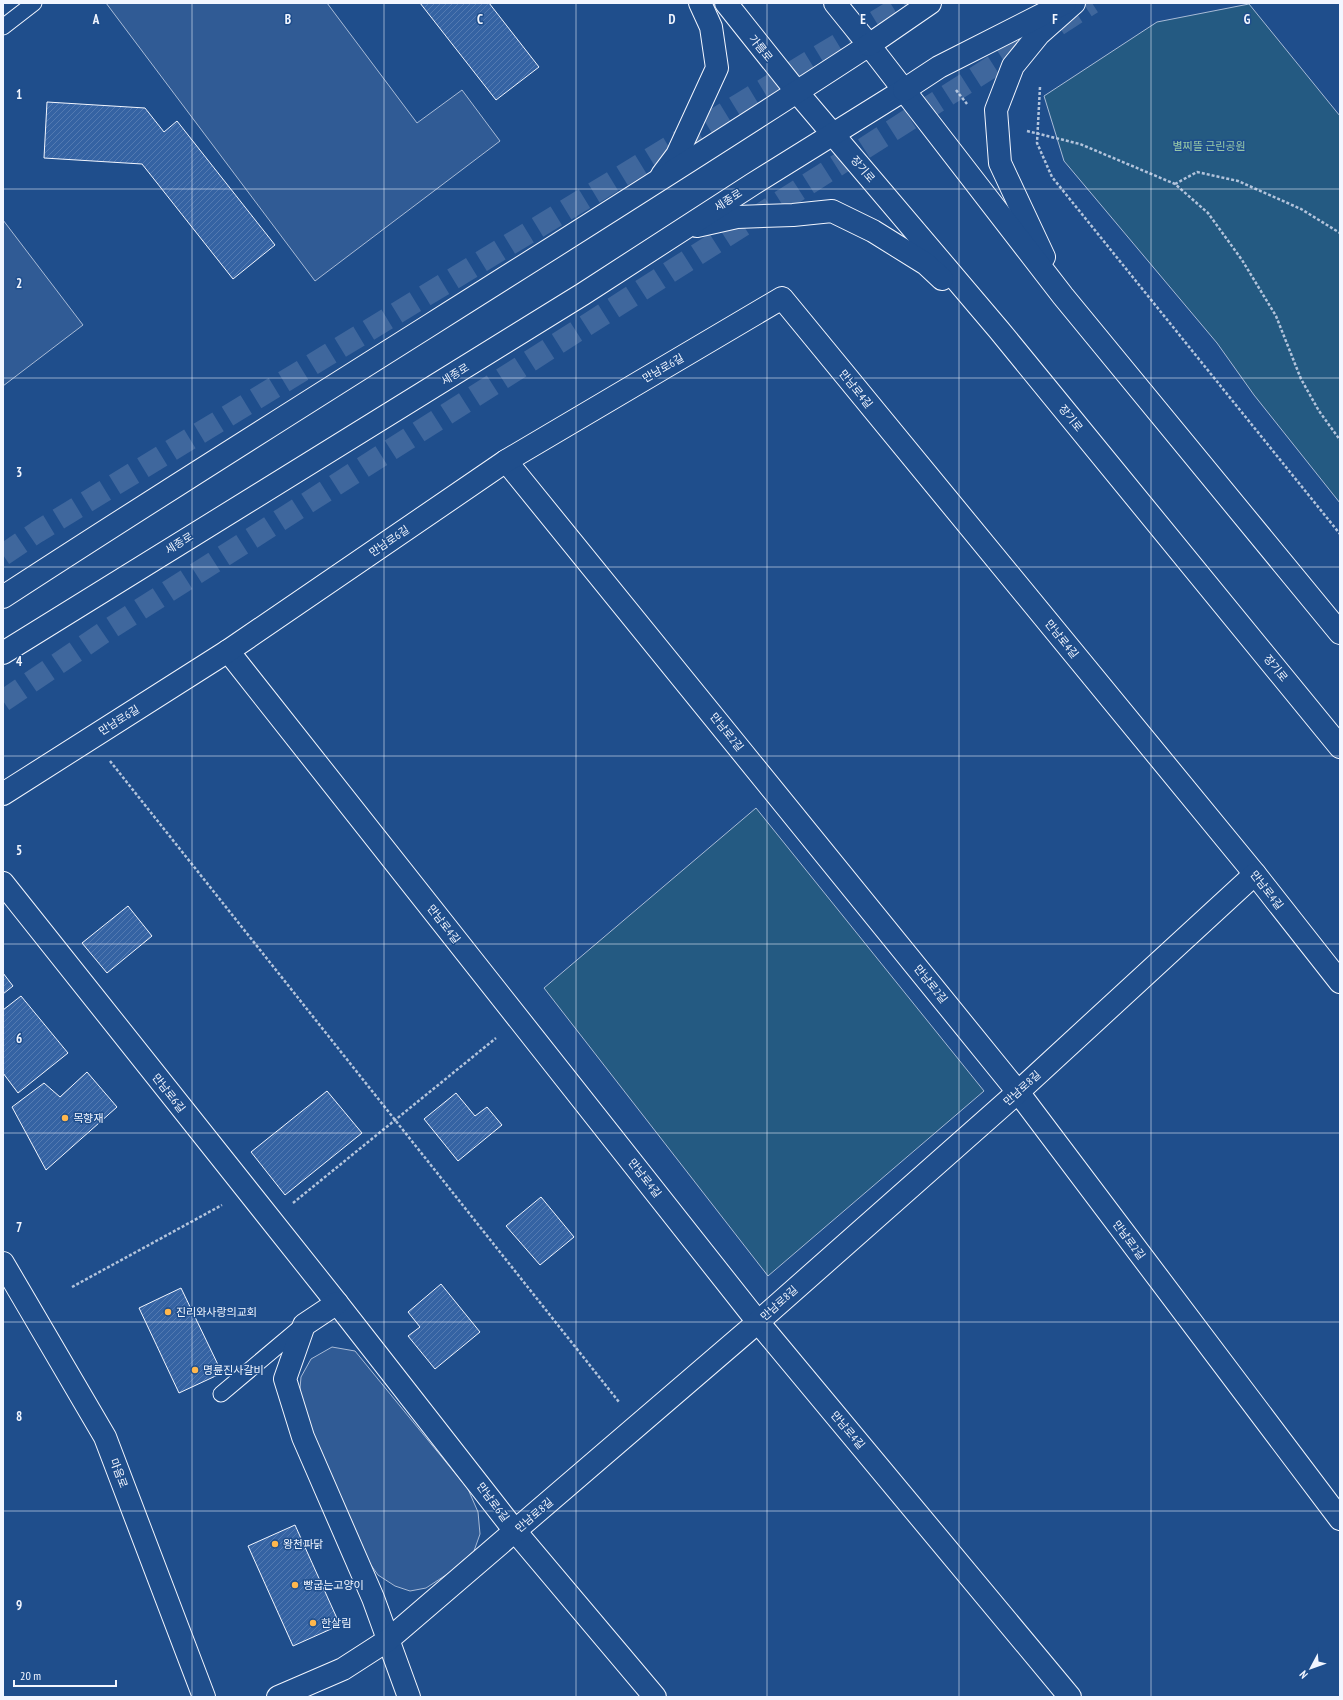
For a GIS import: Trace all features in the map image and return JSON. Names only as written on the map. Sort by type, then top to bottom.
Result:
[{"type":"main road","points":[[658,182],[677,154],[717,68],[711,27],[700,3]]},
{"type":"main road","name":"가름로","points":[[726,3],[797,92]]},
{"type":"main road","points":[[835,3],[870,45],[1063,296],[1340,633]]},
{"type":"main road","points":[[3,597],[120,521],[658,182],[870,45],[930,3]]},
{"type":"main road","name":"세종로","points":[[3,653],[583,294],[682,229],[939,67],[1065,3]]},
{"type":"main road","points":[[1063,296],[1000,163],[996,110],[1013,66],[1040,34],[1074,3]]},
{"type":"main road","name":"장기로","points":[[797,92],[999,330],[1340,747]]},
{"type":"main road","points":[[682,229],[737,217],[793,215],[832,211],[873,231],[926,264],[999,330]]},
{"type":"main road","name":"만남로6길","points":[[3,794],[228,651],[506,460],[782,298]]},
{"type":"main road","name":"만남로4길","points":[[782,298],[1255,874],[1340,982]]},
{"type":"main road","name":"만남로2길","points":[[506,460],[1018,1092],[1340,1520]]},
{"type":"main road","name":"만남로4길","points":[[228,651],[758,1322],[1070,1697]]},
{"type":"main road","name":"만남로8길","points":[[278,1697],[343,1669],[388,1640],[758,1322],[1018,1092],[1255,874]]},
{"type":"main road","name":"만남로6길","points":[[3,883],[337,1303],[515,1531],[655,1697]]},
{"type":"main road","name":"마음로","points":[[3,1263],[105,1437],[204,1697]]},
{"type":"main road","points":[[337,1303],[304,1325],[285,1379],[303,1437],[373,1598],[409,1697]]},
{"type":"lane","points":[[3,27],[34,3]]},
{"type":"lane","points":[[221,1394],[304,1325]]},
{"type":"path","points":[[1040,87],[1037,143],[1052,177],[1340,534]]},
{"type":"path","points":[[1038,133],[1080,144],[1176,184],[1208,213],[1242,260],[1276,316],[1301,378],[1319,411],[1340,440]]},
{"type":"path","points":[[1176,184],[1197,172],[1238,181],[1301,209],[1340,233]]},
{"type":"path","points":[[106,757],[621,1404]]},
{"type":"path","points":[[288,1207],[499,1035]]},
{"type":"path","points":[[72,1287],[224,1204]]},
{"type":"green space","name":"별찌뜰 근린공원","points":[[1249,4],[1340,116],[1340,503],[1254,395],[1217,343],[1064,161],[1044,96],[1157,22]]},
{"type":"green space","points":[[756,808],[984,1091],[768,1276],[544,988]]},
{"type":"shaded area","points":[[106,3],[327,3],[417,123],[462,90],[500,141],[315,281]]},
{"type":"shaded area","points":[[3,220],[83,325],[3,386]]},
{"type":"shaded area","points":[[332,1347],[355,1351],[468,1489],[478,1512],[480,1534],[474,1551],[449,1573],[426,1588],[410,1591],[395,1586],[378,1575],[366,1558],[299,1400],[301,1377],[311,1359]]},
{"type":"building","points":[[420,3],[489,3],[539,67],[496,100]]},
{"type":"building","points":[[47,102],[145,108],[164,132],[177,121],[275,245],[233,279],[142,164],[44,158]]},
{"type":"building","points":[[128,906],[152,936],[107,973],[82,943]]},
{"type":"building","points":[[3,973],[13,986],[3,994]]},
{"type":"building","points":[[21,996],[68,1053],[18,1093],[3,1073],[3,1010]]},
{"type":"building","points":[[87,1072],[117,1107],[46,1170],[12,1107],[44,1083],[60,1097]]},
{"type":"building","points":[[327,1091],[362,1133],[285,1195],[251,1152]]},
{"type":"building","points":[[456,1093],[475,1116],[487,1107],[502,1125],[458,1161],[424,1119]]},
{"type":"building","points":[[541,1197],[574,1237],[540,1265],[506,1226]]},
{"type":"building","points":[[441,1284],[480,1332],[435,1369],[408,1336],[420,1327],[408,1312]]},
{"type":"building","points":[[181,1288],[222,1373],[179,1393],[139,1308]]},
{"type":"building","points":[[295,1525],[340,1625],[293,1646],[248,1546]]},
{"type":"tunnel","points":[[3,555],[37,532],[906,3]]},
{"type":"tunnel","points":[[1058,25],[1092,3]]},
{"type":"tunnel","points":[[3,701],[106,631],[1031,42]]},
{"type":"place","name":"목향재","points":[[65,1118]]},
{"type":"place","name":"진리와사랑의교회","points":[[168,1312]]},
{"type":"place","name":"명륜진사갈비","points":[[195,1370]]},
{"type":"place","name":"왕천파닭","points":[[275,1544]]},
{"type":"place","name":"빵굽는고양이","points":[[295,1585]]},
{"type":"place","name":"한살림","points":[[313,1623]]}]
